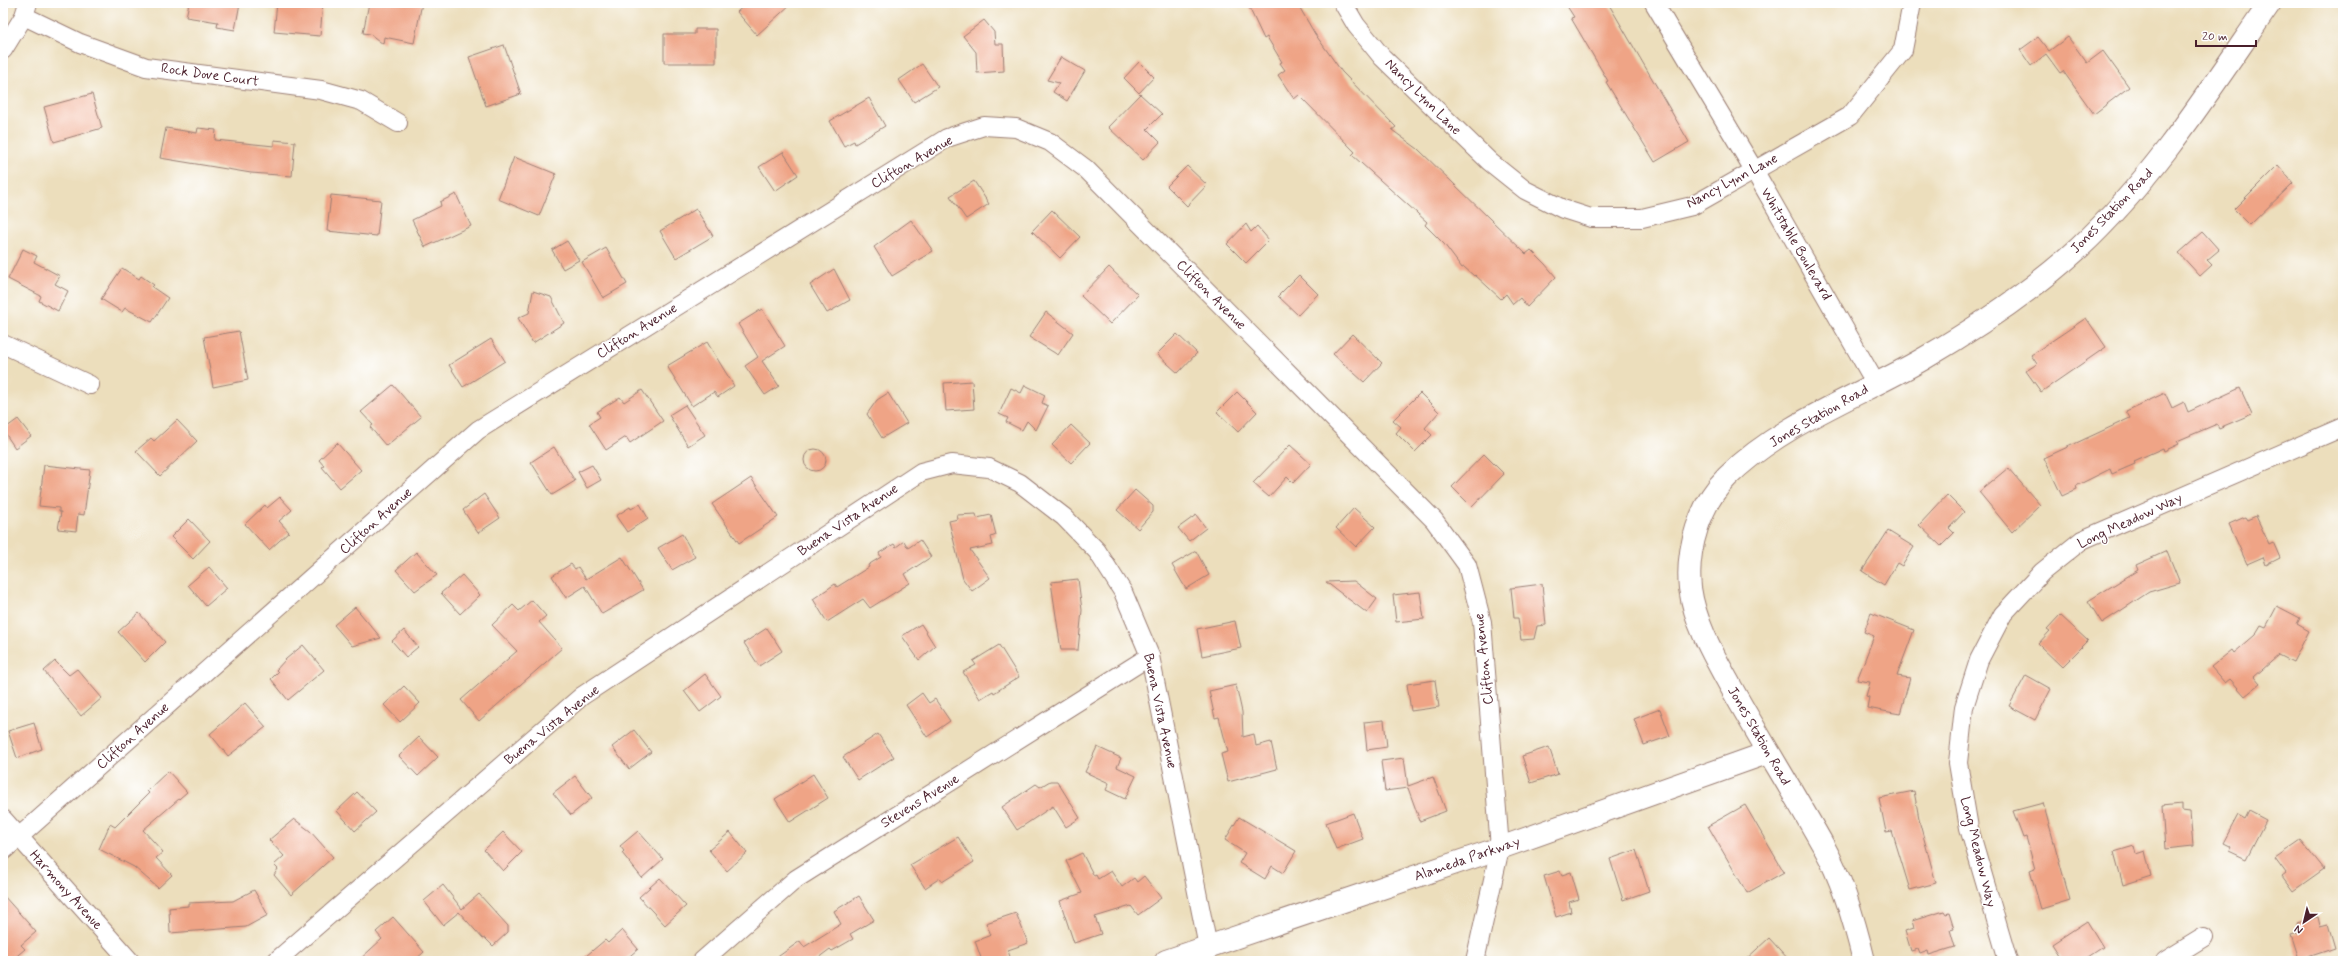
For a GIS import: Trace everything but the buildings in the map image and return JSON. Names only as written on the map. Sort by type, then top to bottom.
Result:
[{"type":"street","name":"Nancy Lynn Lane","points":[[1343,3],[1356,25],[1382,57],[1490,162],[1525,190],[1563,209],[1591,218],[1642,218],[1692,206],[1850,116],[1903,50],[1912,3]]},
{"type":"street","name":"Whitstable Boulevard","points":[[1654,3],[1754,170],[1876,384]]},
{"type":"street","name":"Jones Station Road","points":[[1864,961],[1847,903],[1826,850],[1767,753],[1707,642],[1696,613],[1690,589],[1689,561],[1696,532],[1708,503],[1727,477],[1791,430],[1922,359],[2003,309],[2077,250],[2116,211],[2161,160],[2270,3]]},
{"type":"street","points":[[3,50],[26,10]]},
{"type":"street","name":"Rock Dove Court","points":[[26,10],[80,43],[146,67],[321,90],[361,101],[398,122]]},
{"type":"street","name":"Clifton Avenue","points":[[3,851],[478,430],[947,138],[984,126],[1016,128],[1050,142],[1086,169],[1434,520],[1467,565],[1482,622],[1500,848],[1475,961]]},
{"type":"street","points":[[3,344],[90,385]]},
{"type":"street","name":"Long Meadow Way","points":[[2008,961],[1969,828],[1958,763],[1964,707],[1978,660],[2003,614],[2042,572],[2082,540],[2343,427]]},
{"type":"street","name":"Buena Vista Avenue","points":[[276,961],[582,696],[921,472],[952,464],[989,468],[1020,483],[1064,517],[1097,551],[1123,592],[1150,656],[1207,954]]},
{"type":"street","name":"Stevens Avenue","points":[[702,961],[796,879],[1150,656]]},
{"type":"street","name":"Alameda Parkway","points":[[1166,961],[1207,954],[1767,753]]},
{"type":"street","name":"Harmony Avenue","points":[[3,819],[130,961]]},
{"type":"street","points":[[2165,961],[2204,937]]}]
